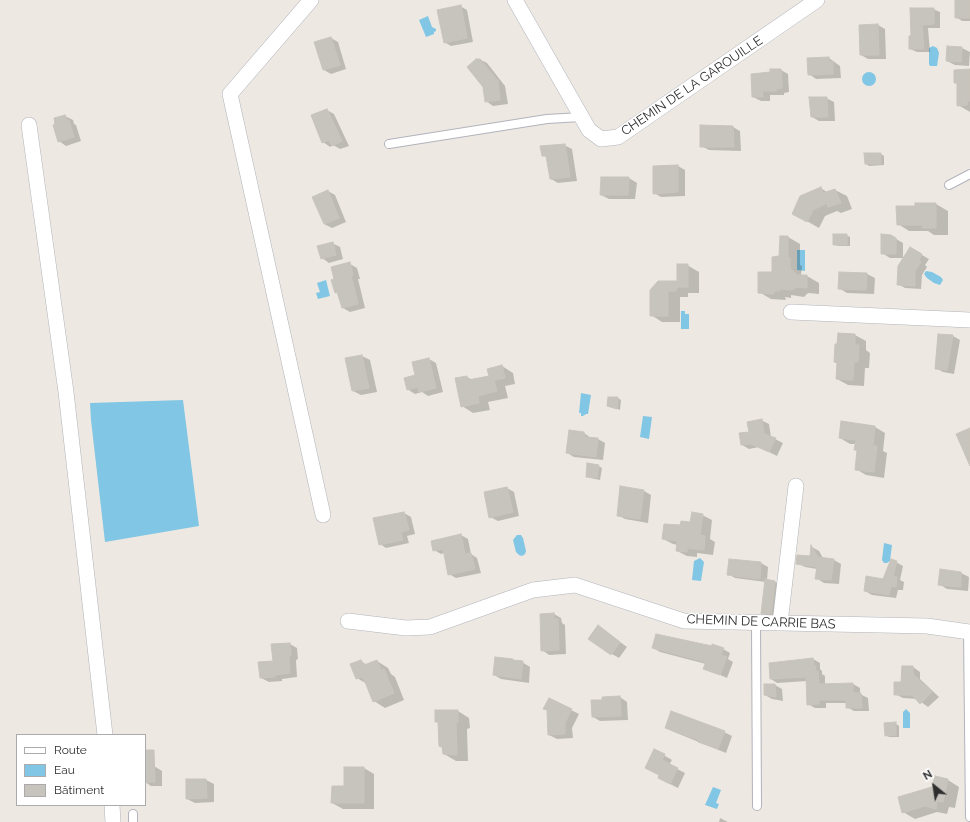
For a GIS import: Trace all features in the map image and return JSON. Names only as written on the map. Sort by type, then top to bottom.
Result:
[{"type":"street","points":[[311,0],[230,94],[324,515]]},
{"type":"street","name":"CHEMIN DE LA GAROUILLE","points":[[515,0],[581,117],[589,130],[600,139],[618,137],[817,0]]},
{"type":"street","points":[[29,125],[66,400],[105,734]]},
{"type":"street","points":[[791,312],[970,320]]},
{"type":"street","points":[[780,623],[796,486]]},
{"type":"street","name":"CHEMIN DE CARRIE BAS","points":[[348,621],[406,628],[430,627],[533,590],[574,585],[684,621],[927,626],[969,631]]},
{"type":"street","points":[[112,806],[113,822]]},
{"type":"lane","points":[[389,144],[548,118],[581,117]]},
{"type":"lane","points":[[949,185],[970,174]]},
{"type":"lane","points":[[756,623],[757,806]]},
{"type":"lane","points":[[969,631],[970,817]]},
{"type":"water","points":[[428,16],[432,27],[436,29],[436,31],[434,34],[426,37],[419,20]]},
{"type":"water","points":[[933,46],[937,48],[939,53],[937,66],[930,66],[929,64],[929,48]]},
{"type":"water","points":[[866,72],[872,72],[876,76],[876,82],[872,86],[866,86],[862,82],[862,76]]},
{"type":"water","points":[[797,250],[805,250],[805,271],[797,270]]},
{"type":"water","points":[[926,271],[932,272],[941,277],[943,280],[940,285],[927,278],[924,274]]},
{"type":"water","points":[[326,280],[330,296],[318,299],[316,293],[320,292],[317,283]]},
{"type":"water","points":[[681,311],[685,311],[685,314],[689,314],[689,329],[681,329]]},
{"type":"water","points":[[581,393],[591,395],[588,414],[583,416],[579,413]]},
{"type":"water","points":[[183,400],[199,526],[105,542],[90,403]]},
{"type":"water","points":[[643,416],[652,417],[649,439],[640,437]]},
{"type":"water","points":[[517,535],[521,535],[523,538],[526,551],[522,556],[516,552],[513,540]]},
{"type":"water","points":[[884,543],[892,545],[890,561],[887,563],[884,563],[882,560]]},
{"type":"water","points":[[700,558],[704,562],[701,581],[692,580],[694,561]]},
{"type":"water","points":[[906,709],[910,713],[910,728],[903,728],[903,712]]},
{"type":"water","points":[[713,787],[721,790],[716,803],[719,804],[717,809],[705,805]]},
{"type":"building","points":[[955,0],[970,0],[970,18],[955,18]]},
{"type":"building","points":[[461,5],[467,38],[444,43],[437,10]]},
{"type":"building","points":[[910,8],[934,8],[934,24],[922,25],[924,49],[909,49],[909,36],[911,36]]},
{"type":"building","points":[[878,24],[879,55],[860,55],[859,25]]},
{"type":"building","points":[[331,37],[340,65],[323,70],[314,42]]},
{"type":"building","points":[[947,46],[962,47],[961,62],[946,61]]},
{"type":"building","points":[[829,57],[829,62],[833,61],[833,74],[808,75],[807,58]]},
{"type":"building","points":[[476,59],[480,59],[498,81],[500,100],[485,102],[483,87],[467,67]]},
{"type":"building","points":[[770,69],[781,69],[782,88],[777,89],[776,91],[762,91],[763,97],[752,97],[751,74],[770,72]]},
{"type":"building","points":[[970,69],[970,101],[967,101],[967,105],[957,106],[957,83],[954,83],[954,70]]},
{"type":"building","points":[[809,97],[827,97],[828,117],[811,117]]},
{"type":"building","points":[[327,109],[342,141],[332,146],[329,140],[322,143],[311,115]]},
{"type":"building","points":[[65,115],[67,120],[69,120],[74,137],[58,142],[53,125],[55,124],[54,118]]},
{"type":"building","points":[[700,125],[733,126],[734,147],[700,147]]},
{"type":"building","points":[[565,144],[570,177],[550,179],[546,156],[542,156],[540,146]]},
{"type":"building","points":[[864,153],[881,153],[881,164],[865,164]]},
{"type":"building","points":[[678,165],[678,192],[653,194],[653,166]]},
{"type":"building","points":[[601,177],[629,177],[628,195],[600,195]]},
{"type":"building","points":[[821,187],[823,193],[835,189],[841,203],[828,207],[827,203],[813,210],[807,222],[792,214],[800,196]]},
{"type":"building","points":[[328,190],[339,218],[324,224],[312,197]]},
{"type":"building","points":[[915,203],[936,203],[936,228],[922,228],[924,225],[897,225],[896,206],[915,206]]},
{"type":"building","points":[[833,234],[847,234],[847,245],[833,245]]},
{"type":"building","points":[[881,234],[891,235],[896,238],[896,254],[881,254]]},
{"type":"building","points":[[780,236],[788,236],[788,258],[790,258],[790,268],[797,275],[807,275],[807,288],[796,287],[792,290],[780,289],[780,291],[774,291],[774,294],[758,293],[758,272],[772,272],[772,257],[779,256]]},
{"type":"building","points":[[333,242],[336,255],[321,259],[317,246]]},
{"type":"building","points":[[910,247],[922,254],[919,260],[921,262],[915,271],[915,286],[897,285],[898,266]]},
{"type":"building","points":[[350,262],[353,275],[351,275],[358,304],[342,308],[331,280],[334,279],[331,267]]},
{"type":"building","points":[[677,264],[688,264],[688,287],[677,287],[676,291],[668,291],[668,316],[650,316],[650,290],[658,281],[677,281]]},
{"type":"building","points":[[839,272],[867,273],[866,290],[838,289]]},
{"type":"building","points":[[838,333],[855,334],[855,345],[859,345],[858,362],[854,362],[853,380],[836,379],[837,363],[834,362],[835,344],[837,344]]},
{"type":"building","points":[[938,334],[953,335],[947,370],[935,369]]},
{"type":"building","points":[[362,355],[369,388],[352,391],[345,358]]},
{"type":"building","points":[[429,358],[436,388],[419,392],[418,387],[407,390],[404,378],[415,375],[412,362]]},
{"type":"building","points":[[502,365],[505,378],[494,380],[497,391],[478,396],[479,403],[461,407],[455,378],[467,376],[468,380],[489,376],[487,369]]},
{"type":"building","points":[[608,397],[618,397],[617,409],[607,406]]},
{"type":"building","points":[[762,419],[764,434],[776,438],[769,452],[751,444],[741,445],[739,433],[749,432],[747,422]]},
{"type":"building","points":[[841,421],[875,426],[873,446],[877,446],[874,472],[855,470],[857,450],[854,450],[856,440],[839,438]]},
{"type":"building","points":[[970,428],[970,466],[956,434]]},
{"type":"building","points":[[569,430],[584,432],[585,437],[598,438],[596,457],[566,453]]},
{"type":"building","points":[[587,463],[599,465],[597,478],[586,477]]},
{"type":"building","points":[[620,486],[644,490],[640,519],[617,516]]},
{"type":"building","points":[[507,487],[513,512],[489,518],[484,492]]},
{"type":"building","points":[[404,512],[409,530],[401,532],[403,540],[379,545],[373,518]]},
{"type":"building","points":[[692,512],[703,514],[700,535],[705,536],[704,550],[687,548],[687,552],[676,551],[677,541],[662,539],[664,524],[680,525],[681,521],[690,522]]},
{"type":"building","points":[[461,534],[465,554],[471,553],[475,569],[448,575],[443,549],[433,551],[431,541]]},
{"type":"building","points":[[811,545],[818,557],[834,559],[831,580],[815,579],[817,567],[796,564],[797,555],[810,556]]},
{"type":"building","points":[[729,559],[761,562],[760,579],[727,575]]},
{"type":"building","points":[[891,559],[897,561],[893,576],[897,577],[896,587],[891,586],[889,595],[864,591],[866,576],[883,579]]},
{"type":"building","points":[[940,569],[961,572],[961,587],[938,585]]},
{"type":"building","points":[[765,579],[775,581],[771,614],[761,614]]},
{"type":"building","points":[[554,613],[554,619],[558,619],[559,650],[541,651],[540,614]]},
{"type":"building","points":[[598,625],[620,642],[611,655],[588,639]]},
{"type":"building","points":[[656,634],[712,646],[712,644],[724,648],[721,655],[727,657],[720,675],[703,669],[706,662],[652,648]]},
{"type":"building","points":[[290,643],[290,673],[275,675],[275,677],[260,678],[258,662],[273,661],[271,644]]},
{"type":"building","points":[[495,657],[523,661],[521,679],[493,675]]},
{"type":"building","points":[[813,658],[814,666],[816,666],[815,671],[818,671],[819,684],[853,683],[853,693],[861,693],[862,708],[846,708],[846,700],[819,700],[819,704],[807,705],[806,677],[770,679],[769,663]]},
{"type":"building","points":[[361,660],[364,665],[377,660],[381,670],[384,669],[394,693],[373,702],[363,677],[356,679],[350,664]]},
{"type":"building","points":[[902,666],[913,666],[913,674],[932,692],[920,704],[912,695],[894,695],[894,682],[901,682]]},
{"type":"building","points":[[764,684],[775,684],[776,697],[764,695]]},
{"type":"building","points":[[620,696],[621,716],[592,717],[591,700],[602,700],[602,697]]},
{"type":"building","points":[[549,698],[572,709],[565,723],[565,734],[548,735],[547,710],[543,709]]},
{"type":"building","points":[[435,710],[458,710],[458,722],[456,723],[457,755],[443,754],[442,747],[439,746],[438,722],[435,722]]},
{"type":"building","points":[[671,711],[725,731],[718,749],[698,742],[699,740],[665,728]]},
{"type":"building","points":[[896,722],[896,735],[885,736],[884,723]]},
{"type":"building","points":[[654,749],[665,754],[662,760],[678,768],[670,784],[658,778],[659,775],[645,768]]},
{"type":"building","points":[[146,750],[154,750],[155,782],[146,782]]},
{"type":"building","points":[[344,767],[364,767],[364,803],[331,803],[332,786],[344,786]]},
{"type":"building","points":[[935,776],[948,779],[943,802],[937,801],[936,809],[925,806],[902,813],[898,797],[932,787]]},
{"type":"building","points":[[186,779],[206,779],[207,798],[186,799]]}]
